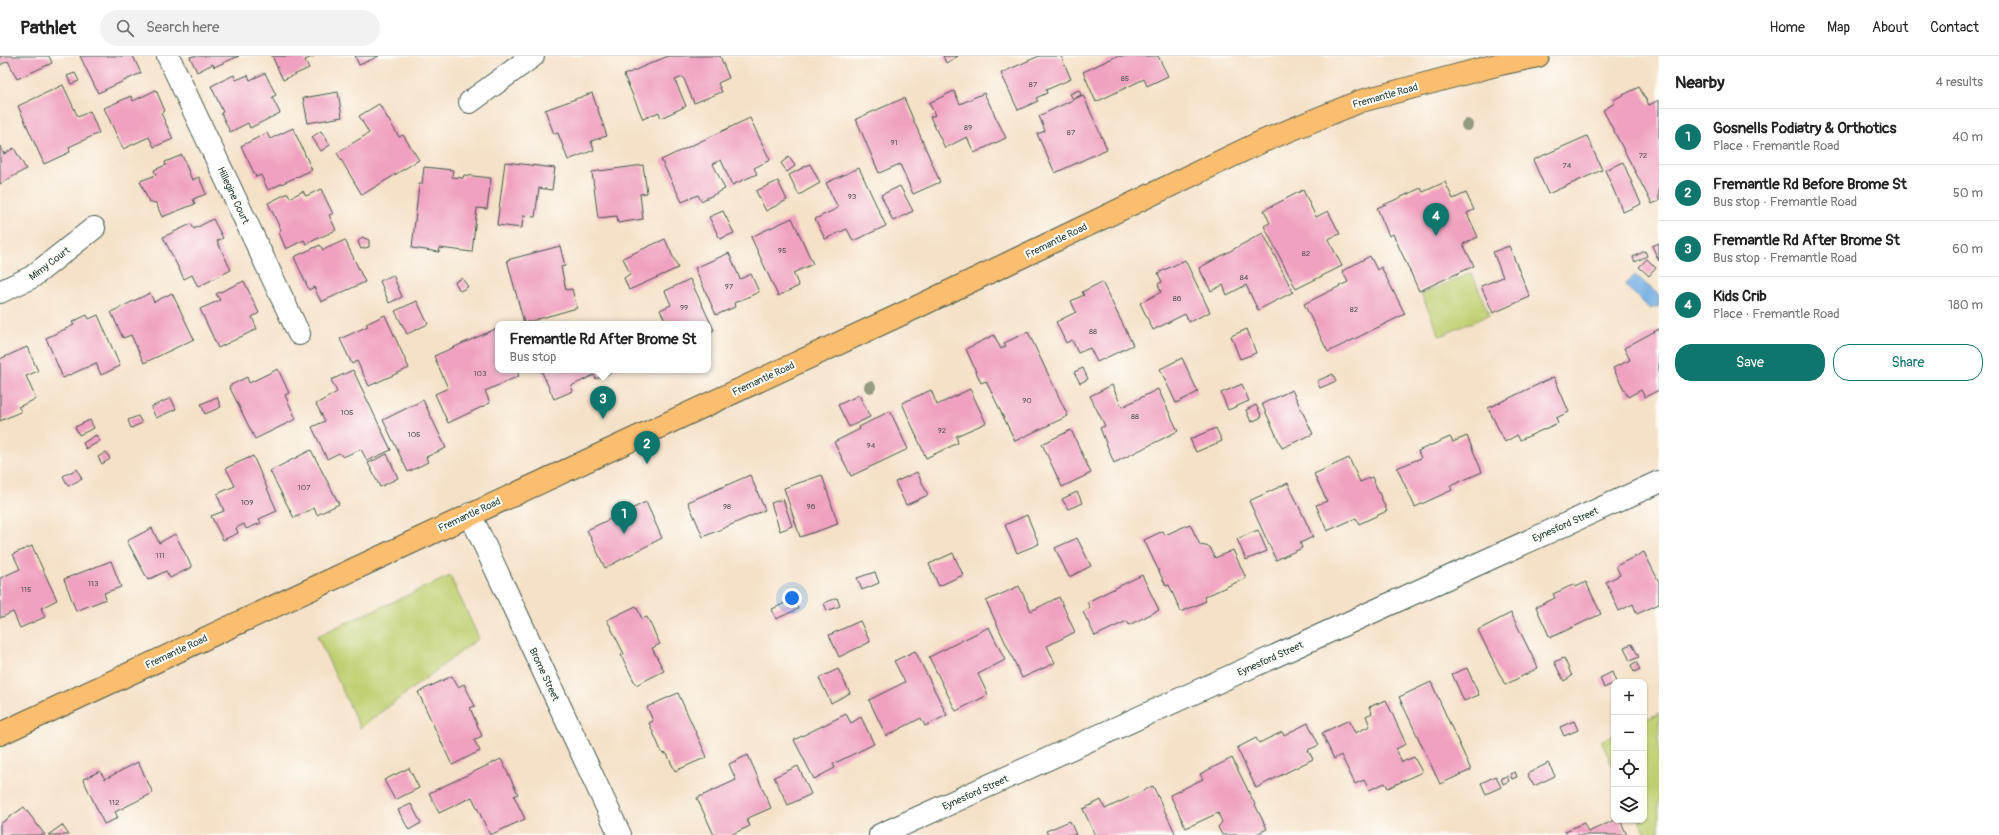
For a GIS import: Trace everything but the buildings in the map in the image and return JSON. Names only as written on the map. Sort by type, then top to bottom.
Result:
[{"type":"main road","name":"Fremantle Road","points":[[0,734],[917,307],[1261,142],[1361,101],[1500,64],[1538,56]]},
{"type":"street","name":"Hillegine Court","points":[[168,56],[300,334]]},
{"type":"street","points":[[470,102],[533,56]]},
{"type":"street","name":"Mimy Court","points":[[0,292],[32,277],[94,228]]},
{"type":"street","name":"Eynesford Street","points":[[880,835],[1659,482]]},
{"type":"street","name":"Brome Street","points":[[470,514],[620,835]]},
{"type":"green space","points":[[1472,273],[1489,315],[1440,336],[1421,294]]},
{"type":"green space","points":[[450,576],[479,638],[360,728],[317,636]]},
{"type":"green space","points":[[1659,713],[1659,835],[1647,835],[1641,823],[1647,823],[1647,719]]},
{"type":"green space","points":[[1611,736],[1611,763],[1601,741]]},
{"type":"water","points":[[1635,275],[1659,295],[1659,306],[1650,309],[1625,285]]},
{"type":"place","name":"Kids Crib","points":[[1436,236]]},
{"type":"place","name":"Fremantle Rd After Brome St","points":[[603,419]]},
{"type":"place","name":"Fremantle Rd Before Brome St","points":[[647,464]]},
{"type":"place","name":"Gosnells Podiatry & Orthotics","points":[[624,534]]}]
